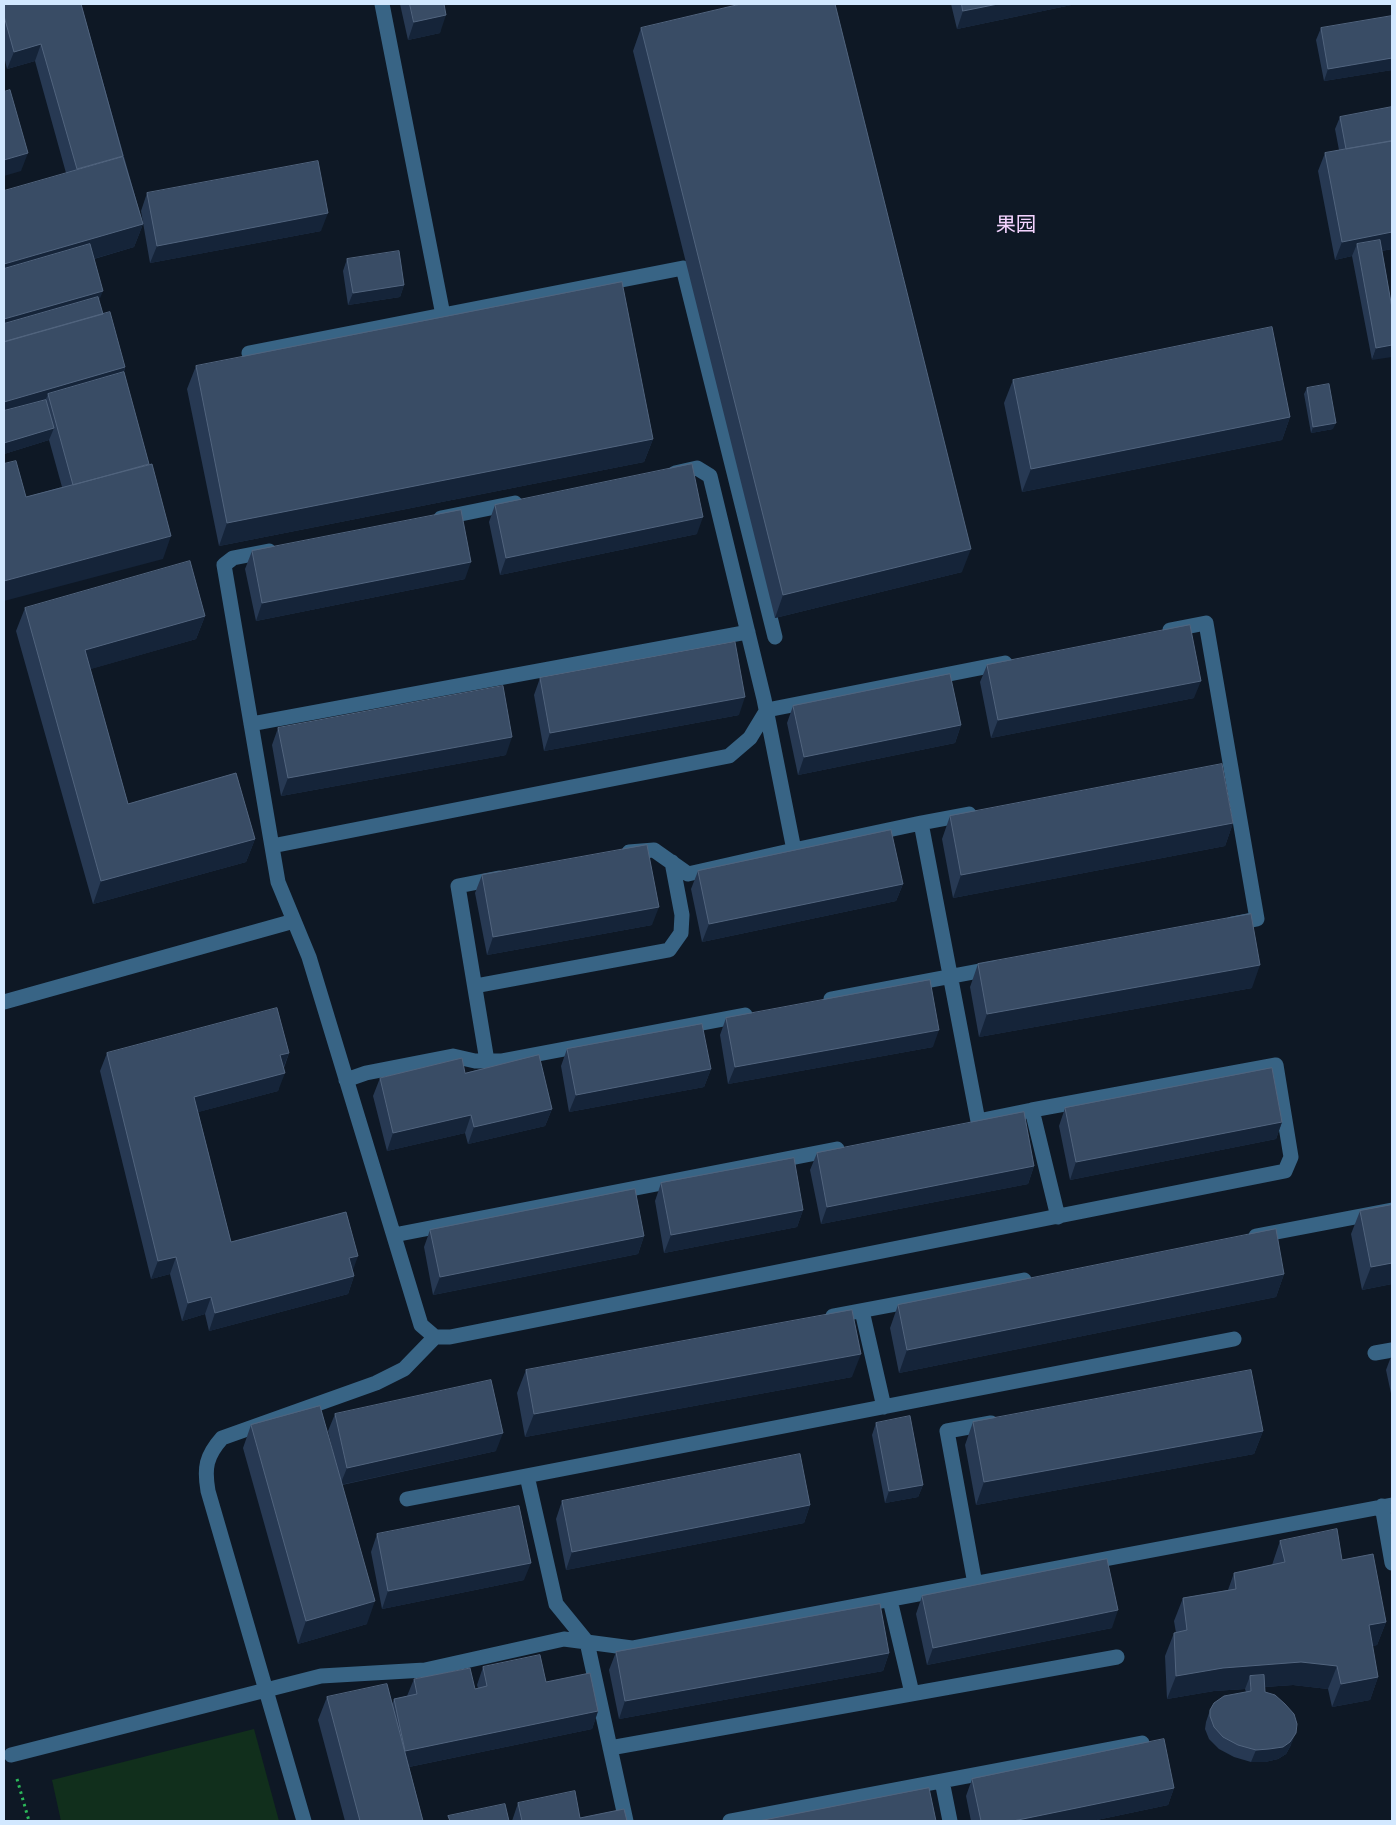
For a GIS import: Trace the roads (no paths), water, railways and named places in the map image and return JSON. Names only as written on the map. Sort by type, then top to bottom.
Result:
[{"type":"lane","points":[[382,4],[443,315]]},
{"type":"lane","points":[[249,353],[683,268],[775,637]]},
{"type":"lane","points":[[659,476],[697,468],[710,476],[766,710],[794,850]]},
{"type":"lane","points":[[426,520],[533,500]]},
{"type":"lane","points":[[282,548],[233,558],[224,565],[278,882],[309,957],[421,1325],[435,1337],[460,1336],[1285,1171],[1291,1157],[1276,1065],[973,1122],[951,976],[921,824]]},
{"type":"lane","points":[[1158,632],[1206,623],[1257,919],[1219,926]]},
{"type":"lane","points":[[251,724],[748,632]]},
{"type":"lane","points":[[272,846],[729,756],[750,738],[766,710],[1021,660]]},
{"type":"lane","points":[[1212,768],[1231,764]]},
{"type":"lane","points":[[619,854],[654,850],[688,874],[979,812]]},
{"type":"lane","points":[[475,986],[669,950],[681,933],[682,915],[672,862]]},
{"type":"lane","points":[[488,1062],[458,886],[515,874]]},
{"type":"lane","points":[[4,1002],[294,921]]},
{"type":"lane","points":[[814,1002],[1008,965]]},
{"type":"lane","points":[[346,1080],[366,1073],[453,1056],[475,1061],[501,1061],[755,1013]]},
{"type":"lane","points":[[1032,1110],[1058,1217]]},
{"type":"lane","points":[[394,1235],[852,1146]]},
{"type":"lane","points":[[1245,1238],[1392,1210]]},
{"type":"lane","points":[[823,1318],[1039,1277]]},
{"type":"lane","points":[[862,1310],[884,1407]]},
{"type":"lane","points":[[304,1821],[208,1492],[205,1474],[213,1448],[222,1438],[376,1383],[404,1370],[435,1337]]},
{"type":"lane","points":[[407,1499],[1234,1339]]},
{"type":"lane","points":[[1375,1353],[1392,1350]]},
{"type":"lane","points":[[975,1584],[947,1431],[1006,1420]]},
{"type":"lane","points":[[527,1476],[556,1604],[587,1642],[626,1821]]},
{"type":"lane","points":[[10,1755],[321,1676],[425,1670],[564,1639],[632,1648],[1387,1506],[1392,1562]]},
{"type":"lane","points":[[890,1600],[912,1693]]},
{"type":"lane","points":[[610,1748],[1117,1657]]},
{"type":"lane","points":[[730,1821],[1142,1743]]},
{"type":"lane","points":[[942,1781],[950,1821]]},
{"type":"district","name":"果园","points":[[1016,226]]}]
